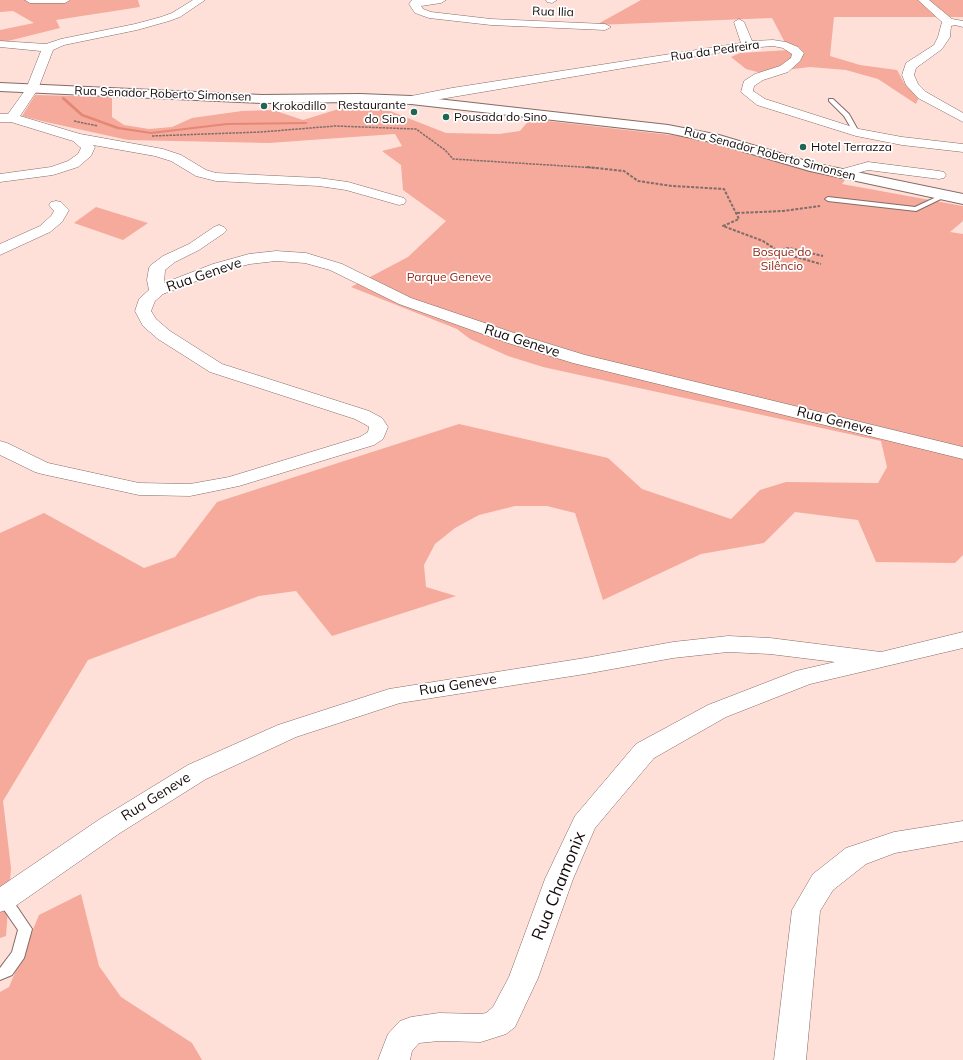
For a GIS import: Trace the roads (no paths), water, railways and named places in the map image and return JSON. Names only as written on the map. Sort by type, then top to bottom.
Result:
[{"type":"street","points":[[30,0],[65,0]]},
{"type":"street","points":[[0,44],[48,48],[61,42],[136,27],[165,19],[176,15],[200,0]]},
{"type":"street","points":[[416,2],[441,0]]},
{"type":"street","points":[[923,0],[948,22],[963,24]]},
{"type":"street","name":"Rua Ilia","points":[[416,2],[418,11],[429,15],[512,23],[605,27]]},
{"type":"street","points":[[739,22],[748,45]]},
{"type":"street","points":[[948,22],[946,24],[944,37],[938,47],[910,66],[908,75],[912,85],[922,95],[963,118]]},
{"type":"street","name":"Rua da Pedreira","points":[[411,100],[460,90],[748,45],[773,43],[786,45],[798,53],[796,59],[784,69],[759,77],[748,84],[747,92],[761,102],[856,132],[902,141],[963,148]]},
{"type":"street","points":[[48,48],[32,89],[6,118],[78,138],[158,152],[176,158],[201,173],[216,177],[319,182],[348,186],[398,201]]},
{"type":"street","name":"Rua Senador Roberto Simonsen","points":[[0,87],[254,98],[360,98],[411,100],[660,128],[697,133],[810,167],[963,199]]},
{"type":"street","points":[[0,178],[54,171],[73,164],[84,156],[88,147],[78,138]]},
{"type":"street","points":[[840,174],[868,166],[939,175]]},
{"type":"street","points":[[0,250],[45,229],[57,219],[62,210],[56,205]]},
{"type":"street","points":[[157,291],[155,280],[157,268],[169,259],[194,247],[219,230]]},
{"type":"street","name":"Rua Geneve","points":[[0,447],[42,468],[139,489],[190,490],[232,482],[367,441],[376,435],[379,427],[375,422],[362,415],[216,368],[164,335],[149,322],[143,311],[147,299],[157,291],[219,267],[249,259],[276,256],[306,258],[336,267],[405,301],[536,346],[963,453]]},
{"type":"street","name":"Rua Geneve","points":[[2,899],[110,826],[197,772],[287,731],[398,694],[585,666],[673,650],[728,644],[770,646],[881,660],[963,640]]},
{"type":"street","name":"Rua Chamonix","points":[[394,1060],[399,1044],[411,1031],[439,1027],[481,1028],[495,1024],[504,1017],[524,978],[559,879],[584,822],[645,751],[717,711],[804,677],[881,660]]},
{"type":"street","points":[[790,1060],[806,910],[823,882],[856,856],[894,843],[963,831]]},
{"type":"lane","points":[[831,100],[847,115],[856,132]]},
{"type":"lane","points":[[828,199],[916,209],[945,195]]},
{"type":"lane","points":[[0,974],[6,971],[19,954],[25,929],[2,899]]},
{"type":"waterway","points":[[63,98],[82,115],[118,128],[151,133],[227,124],[306,123]]},
{"type":"place","name":"Krokodillo","points":[[264,106]]},
{"type":"place","name":"Restaurante do Sino","points":[[414,112]]},
{"type":"place","name":"Pousada do Sino","points":[[446,117]]},
{"type":"place","name":"Hotel Terrazza","points":[[803,147]]},
{"type":"park label","name":"Bosque do Silêncio","points":[[782,259]]},
{"type":"park label","name":"Parque Geneve","points":[[449,277]]}]
